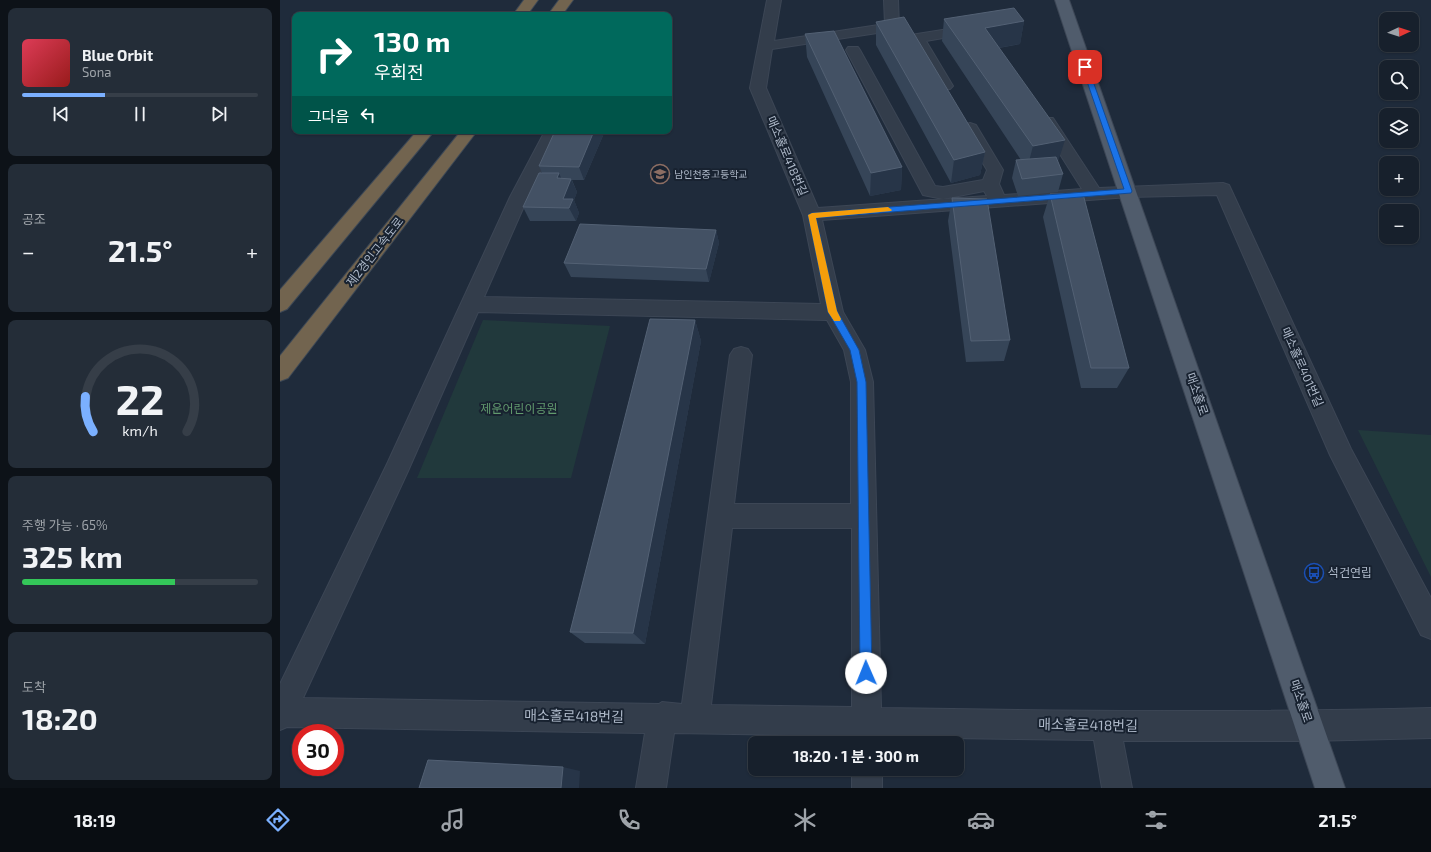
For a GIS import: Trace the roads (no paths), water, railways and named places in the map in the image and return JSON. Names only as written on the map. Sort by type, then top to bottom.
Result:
[{"type":"highway","points":[[522,12],[531,0]]},
{"type":"highway","points":[[557,12],[566,0]]},
{"type":"highway","points":[[280,304],[423,134]]},
{"type":"highway","name":"제2경인고속도로","points":[[280,372],[467,134]]},
{"type":"main road","name":"매소홀로","points":[[1062,0],[1330,788]]},
{"type":"street","points":[[774,0],[766,46],[892,27],[891,0]]},
{"type":"street","points":[[952,98],[917,38],[954,32]]},
{"type":"street","name":"매소홀로418번길","points":[[766,46],[758,88],[812,215],[833,312],[854,350],[862,382],[867,732]]},
{"type":"street","points":[[852,50],[930,191],[943,193],[990,184]]},
{"type":"street","points":[[1040,109],[1094,194]]},
{"type":"street","points":[[964,118],[995,170],[990,184],[998,201]]},
{"type":"street","points":[[281,713],[396,471],[519,197],[551,134]]},
{"type":"street","name":"매소홀로401번길","points":[[1128,191],[1223,189],[1342,455],[1431,625]]},
{"type":"street","points":[[812,215],[1128,191]]},
{"type":"street","points":[[471,304],[833,312]]},
{"type":"street","points":[[695,718],[741,355]]},
{"type":"street","points":[[720,516],[863,516]]},
{"type":"street","name":"매소홀로418번길","points":[[281,713],[695,718],[867,732],[1106,726],[1309,726],[1431,723]]},
{"type":"street","points":[[651,788],[662,717]]},
{"type":"street","points":[[1106,726],[1117,788]]},
{"type":"street","points":[[867,776],[867,788]]},
{"type":"place","name":"남인천중고등학교","points":[[660,174]]},
{"type":"place","name":"석건연립","points":[[1314,573]]},
{"type":"park label","name":"제운어린이공원","points":[[519,409]]}]
